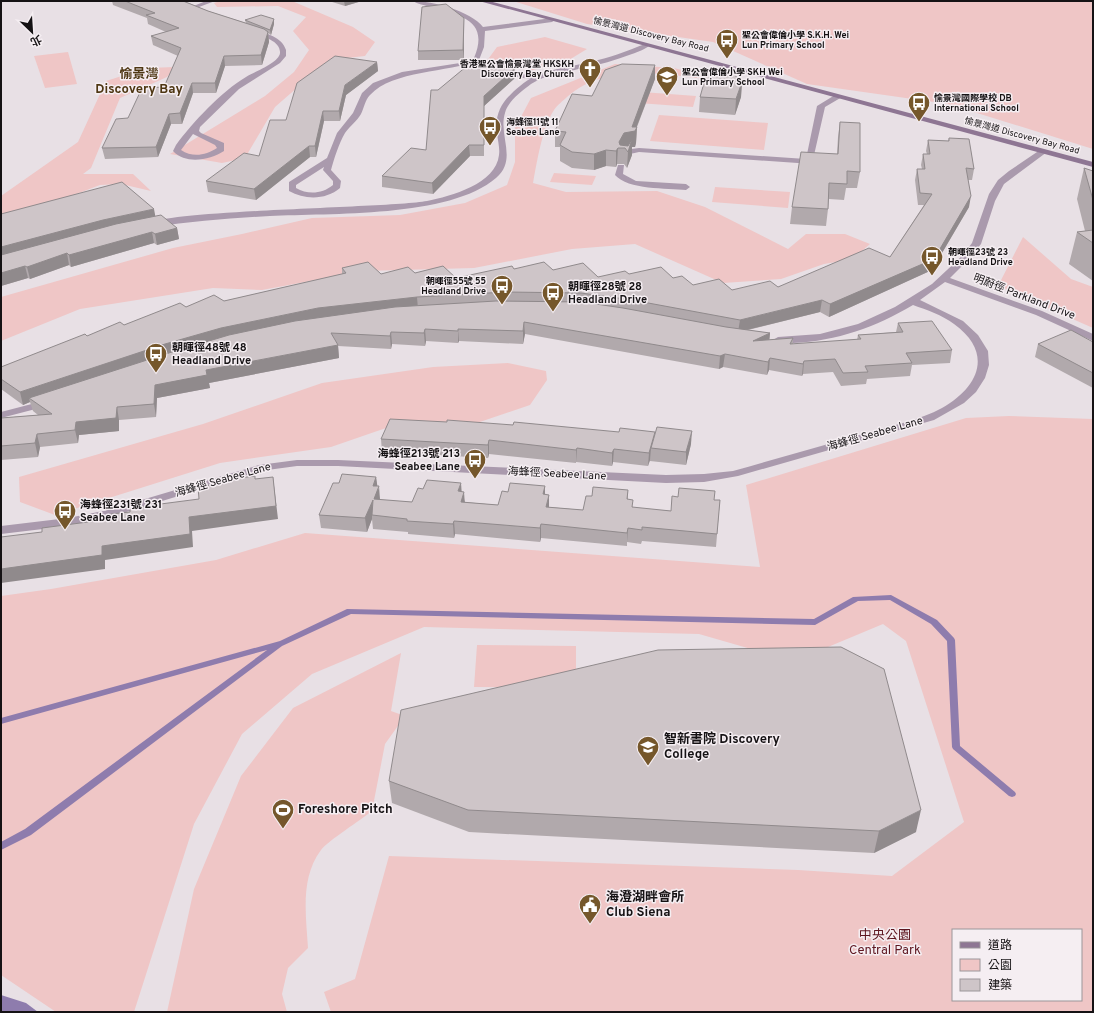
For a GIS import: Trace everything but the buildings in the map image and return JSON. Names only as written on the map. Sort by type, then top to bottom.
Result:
[{"type":"street","points":[[200,14],[187,8],[212,1]]},
{"type":"street","points":[[329,162],[296,180],[292,184],[292,188],[296,192],[310,195],[325,193],[333,190],[337,186],[337,181],[327,170],[329,162],[335,154],[341,133],[358,114],[365,95],[376,85],[405,74],[462,65],[477,59],[480,55],[481,30],[475,22],[463,16],[416,1]]},
{"type":"street","name":"愉景灣道 Discovery Bay Road","points":[[482,1],[750,71],[838,97],[1093,166]]},
{"type":"street","points":[[481,30],[552,20]]},
{"type":"street","points":[[196,127],[195,132],[198,135],[218,142],[222,145],[221,149],[208,156],[194,157],[181,155],[177,151],[178,147],[196,127],[235,88],[275,64],[284,52],[282,46],[277,41],[245,29]]},
{"type":"street","points":[[143,225],[200,217],[399,207],[441,200],[462,193],[488,180],[501,169],[504,159],[500,118],[502,110],[506,103],[528,83],[547,74],[603,61],[647,45]]},
{"type":"street","points":[[462,65],[477,68]]},
{"type":"street","points":[[492,70],[536,78]]},
{"type":"street","points":[[686,187],[630,182],[619,175],[627,152],[640,150],[809,162],[821,106],[838,97]]},
{"type":"street","points":[[765,340],[810,338],[843,332],[869,323],[945,280],[976,244],[984,227],[998,186],[1043,152]]},
{"type":"street","name":"明蔚徑 Parkland Drive","points":[[945,280],[1039,313],[1093,338]]},
{"type":"street","name":"海蜂徑 Seabee Lane","points":[[1,530],[68,522],[104,514],[244,472],[265,467],[297,463],[338,462],[666,479],[710,477],[745,471],[930,418],[953,407],[970,394],[976,387],[983,372],[983,359],[978,343],[959,323],[911,300]]},
{"type":"street","points":[[1,415],[59,400]]},
{"type":"green space","points":[[220,1],[292,1],[353,27],[375,42],[365,56],[329,60],[275,107],[245,158],[222,163],[170,154],[265,96],[294,72],[309,50],[293,31],[306,17],[278,6],[217,7],[214,3]]},
{"type":"green space","points":[[513,1],[1093,1],[1093,149],[948,104],[807,84],[713,42],[587,24]]},
{"type":"green space","points":[[545,37],[587,49],[564,63],[532,70],[517,64],[486,62],[497,47]]},
{"type":"green space","points":[[68,52],[77,84],[45,88],[34,56]]},
{"type":"green space","points":[[615,64],[674,68],[723,81],[642,73],[621,74],[602,78],[583,85],[558,105],[550,117],[540,145],[533,183],[566,192],[657,191],[705,207],[788,249],[806,234],[845,234],[870,244],[853,259],[824,264],[781,279],[723,283],[635,244],[572,249],[474,268],[364,271],[262,290],[213,288],[80,309],[1,341],[1,297],[173,248],[312,218],[400,215],[465,203],[507,185],[515,162],[515,128],[531,98]]},
{"type":"green space","points":[[176,67],[167,77],[120,98],[91,168],[83,174],[133,174],[151,191],[121,184],[100,185],[19,216],[1,221],[1,196],[78,142],[106,81],[147,68]]},
{"type":"green space","points":[[642,92],[696,96],[693,107],[638,103]]},
{"type":"green space","points":[[659,115],[768,123],[764,150],[650,141]]},
{"type":"green space","points":[[554,173],[596,176],[592,185],[550,182]]},
{"type":"green space","points":[[715,187],[790,192],[788,208],[712,202]]},
{"type":"green space","points":[[1023,237],[1071,279],[1093,287],[1093,328],[998,286]]},
{"type":"green space","points":[[508,363],[546,371],[547,380],[530,405],[468,426],[386,428],[331,447],[220,463],[55,515],[20,502],[19,477],[203,424],[322,383],[433,367]]},
{"type":"green space","name":"中央公園 Central Park","points":[[1009,416],[1093,419],[1093,1012],[331,1012],[324,992],[355,979],[389,856],[798,870],[892,876],[964,822],[906,641],[883,624],[816,652],[765,653],[699,634],[424,627],[312,674],[242,734],[194,824],[134,1012],[56,1012],[1,975],[1,596],[51,589],[216,560],[305,533],[760,567],[746,485],[966,418]]},
{"type":"green space","points":[[477,645],[576,646],[576,688],[474,687]]},
{"type":"green space","name":"Foreshore Pitch","points":[[401,653],[391,711],[405,716],[385,744],[372,811],[325,846],[314,861],[307,885],[306,897],[308,948],[288,968],[282,994],[287,1012],[167,1012],[194,889],[241,776],[293,708]]},
{"type":"shaded area","points":[[1,995],[26,1003],[38,1012],[1,1012]]},
{"type":"waterway","points":[[1,721],[283,643],[350,611],[815,622],[856,599],[891,597],[934,622],[951,640],[956,747],[1012,794]]},
{"type":"waterway","points":[[1,846],[28,832],[279,645]]},
{"type":"place","name":"聖公會偉倫小學 S.K.H. Wei Lun Primary School","points":[[727,60]]},
{"type":"place","name":"香港聖公會愉景灣堂 HKSKH Discovery Bay Church","points":[[590,88]]},
{"type":"place","name":"聖公會偉倫小學 SKH Wei Lun Primary School","points":[[667,96]]},
{"type":"place","name":"愉景灣國際學校 DB International School","points":[[919,122]]},
{"type":"place","name":"海蜂徑11號 11 Seabee Lane","points":[[490,146]]},
{"type":"place","name":"朝暉徑23號 23 Headland Drive","points":[[932,276]]},
{"type":"place","name":"朝暉徑55號 55 Headland Drive","points":[[502,306]]},
{"type":"place","name":"朝暉徑28號 28 Headland Drive","points":[[553,312]]},
{"type":"place","name":"朝暉徑48號 48 Headland Drive","points":[[156,374]]},
{"type":"place","name":"海蜂徑213號 213 Seabee Lane","points":[[475,480]]},
{"type":"place","name":"海蜂徑231號 231 Seabee Lane","points":[[65,530]]},
{"type":"place","name":"智新書院 Discovery College","points":[[648,766]]},
{"type":"place","name":"Foreshore Pitch","points":[[283,830]]},
{"type":"place","name":"海澄湖畔會所 Club Siena","points":[[590,924]]},
{"type":"district","name":"愉景灣 Discovery Bay","points":[[139,82]]}]
